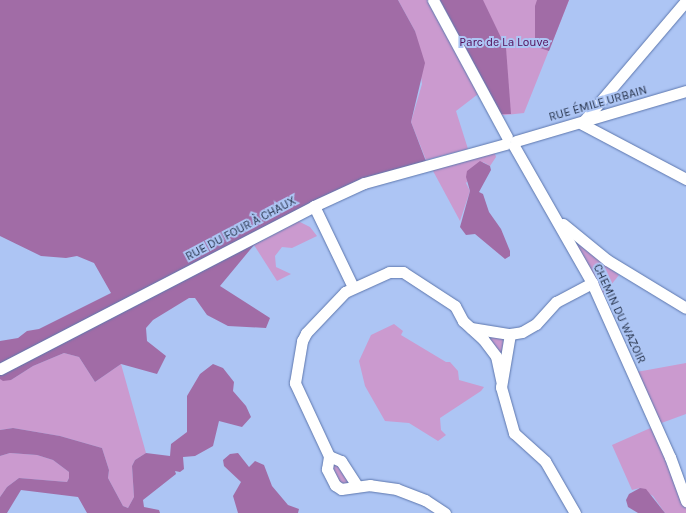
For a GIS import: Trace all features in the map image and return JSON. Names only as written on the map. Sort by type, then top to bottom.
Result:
[{"type":"street","name":"CHEMIN DU WAZOIR","points":[[433,0],[511,142],[555,215],[592,283],[670,457],[686,501]]},
{"type":"street","points":[[686,1],[582,124],[686,179]]},
{"type":"street","name":"RUE ÉMILE URBAIN","points":[[511,142],[582,124],[686,91]]},
{"type":"street","name":"RUE DU FOUR À CHAUX","points":[[0,369],[314,206],[364,182],[511,142]]},
{"type":"street","points":[[314,206],[353,287]]},
{"type":"street","points":[[555,215],[573,233],[607,260],[686,308]]},
{"type":"street","points":[[445,513],[425,500],[397,489],[357,486],[341,489],[335,486],[327,469],[329,456],[296,387],[295,378],[305,335],[345,292],[353,287],[389,272],[403,272],[451,302],[470,328],[486,342],[496,356],[502,380]]},
{"type":"street","points":[[470,328],[510,334],[533,327],[553,304],[592,283]]},
{"type":"street","points":[[510,334],[502,380],[502,397],[514,433],[545,461],[576,513]]},
{"type":"street","points":[[329,456],[341,461],[357,486]]},
{"type":"green space","name":"Parc de La Louve","points":[[398,0],[569,0],[524,113],[496,116],[482,91],[456,111],[468,149],[426,160],[411,122],[422,84],[415,31]]},
{"type":"green space","points":[[493,147],[496,157],[490,166],[483,162],[466,183],[470,191],[460,221],[432,169]]},
{"type":"green space","points":[[298,221],[310,227],[317,236],[292,248],[282,247],[275,256],[276,267],[291,274],[277,281],[254,245]]},
{"type":"green space","points":[[574,241],[619,275],[603,295]]},
{"type":"green space","points":[[394,324],[403,331],[401,335],[446,362],[450,362],[458,371],[459,380],[484,387],[481,391],[440,418],[441,430],[446,435],[438,441],[409,423],[385,421],[365,386],[359,361],[371,335]]},
{"type":"green space","points":[[486,335],[504,337],[502,355]]},
{"type":"green space","points":[[64,353],[79,357],[95,382],[121,364],[146,453],[135,460],[132,466],[134,497],[128,508],[123,506],[108,478],[109,470],[102,448],[60,436],[13,428],[0,430],[0,379],[11,380],[33,366]]},
{"type":"green space","points":[[686,363],[686,414],[656,425],[686,501],[686,513],[665,513],[653,496],[640,488],[632,490],[612,445],[655,426],[631,373]]},
{"type":"green space","points":[[10,453],[37,455],[53,460],[69,472],[69,478],[67,482],[19,478],[7,487],[0,497],[0,456]]},
{"type":"green space","points":[[337,462],[350,483],[340,486],[330,465]]},
{"type":"shaded area","points":[[0,0],[398,0],[415,31],[425,63],[411,122],[427,164],[364,183],[254,245],[220,286],[270,318],[266,328],[228,326],[207,315],[195,298],[189,298],[153,320],[146,328],[147,341],[166,356],[157,374],[121,364],[95,382],[79,357],[64,353],[33,366],[11,380],[3,381],[0,379],[0,341],[18,338],[27,331],[39,329],[111,293],[94,263],[77,256],[66,258],[41,256],[0,236]]},
{"type":"shaded area","points":[[440,0],[483,0],[506,48],[511,114],[501,114]]},
{"type":"shaded area","points":[[537,0],[569,0],[549,51],[540,48],[535,42],[535,6]]},
{"type":"shaded area","points":[[480,161],[490,166],[491,170],[479,192],[483,194],[489,212],[501,229],[510,251],[510,256],[505,259],[475,234],[466,235],[460,227],[470,191],[466,177],[467,171]]},
{"type":"shaded area","points":[[213,364],[223,368],[234,382],[233,391],[246,406],[251,417],[242,427],[219,421],[213,446],[195,456],[183,457],[184,469],[180,472],[175,471],[176,474],[143,500],[144,507],[159,510],[160,513],[87,513],[78,497],[21,490],[7,513],[0,513],[0,497],[7,487],[19,478],[67,482],[69,478],[69,472],[53,460],[37,455],[10,453],[0,456],[0,430],[13,428],[60,436],[102,448],[109,470],[108,478],[123,506],[128,508],[134,497],[132,466],[135,460],[146,453],[170,456],[171,444],[187,432],[187,396],[200,374]]},
{"type":"shaded area","points":[[238,453],[249,467],[255,461],[264,465],[272,486],[288,505],[299,509],[298,513],[238,513],[233,496],[241,482],[224,466],[223,460],[230,454]]},
{"type":"shaded area","points":[[640,488],[646,489],[665,513],[638,513],[628,507],[626,500],[629,494]]}]
